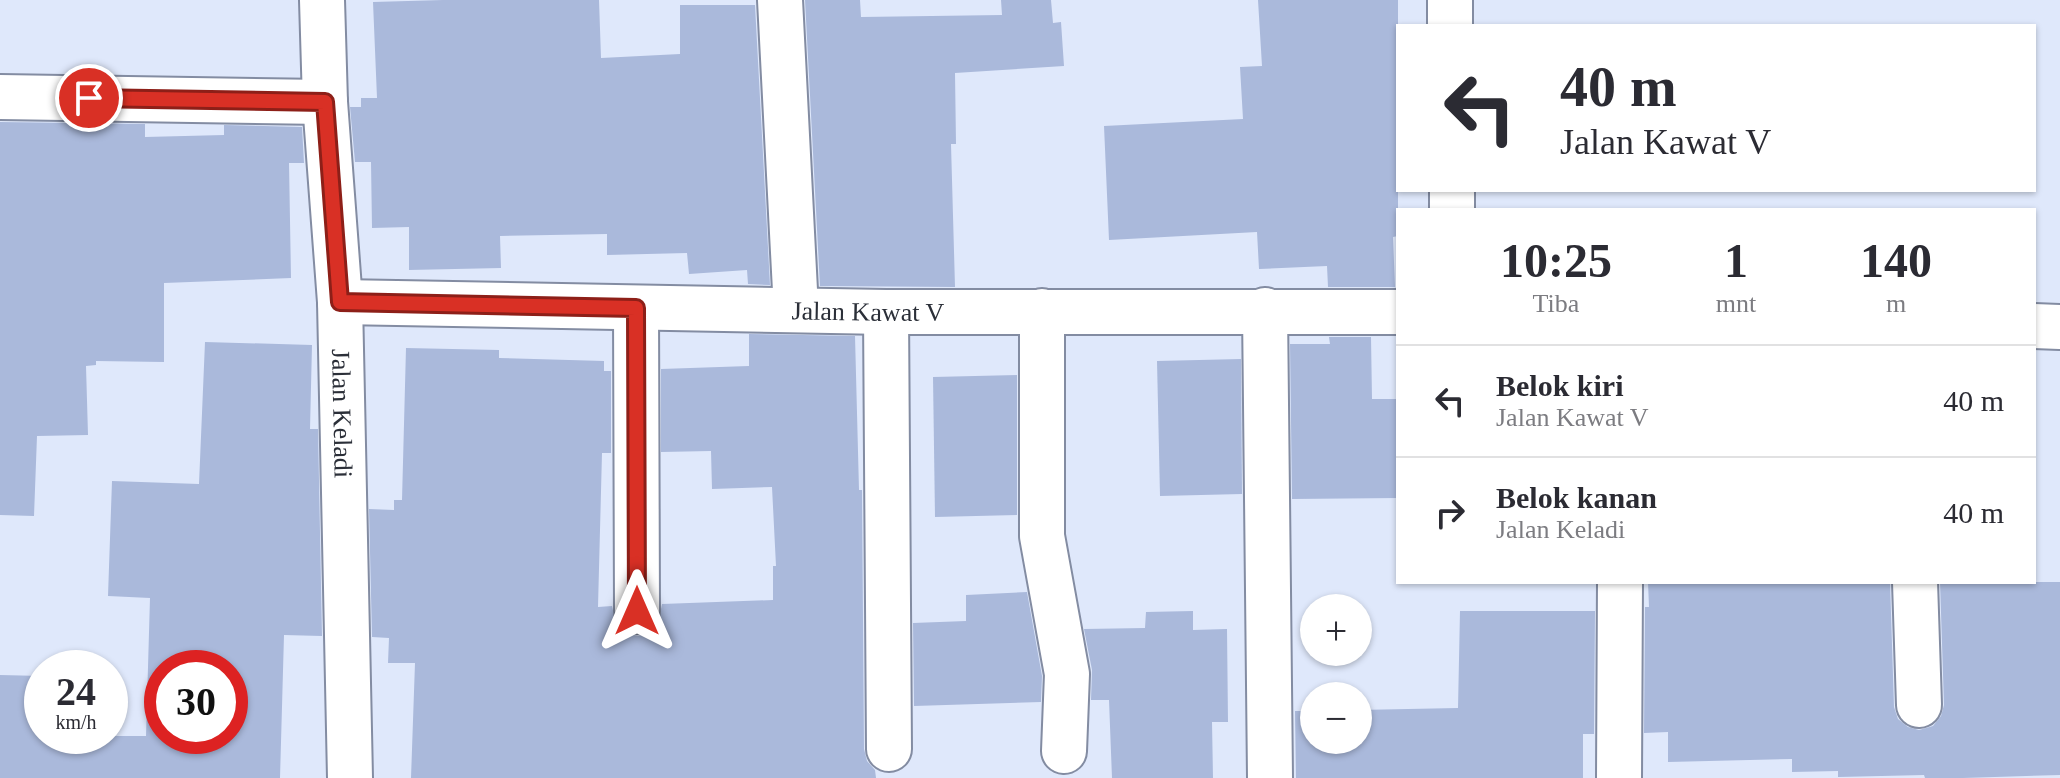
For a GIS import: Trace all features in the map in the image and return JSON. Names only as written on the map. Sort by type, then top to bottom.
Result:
[{"type":"street","name":"Jalan Keladi","points":[[322,0],[325,102],[340,302],[350,778]]},
{"type":"street","points":[[780,0],[796,310]]},
{"type":"street","points":[[1450,0],[1450,24]]},
{"type":"street","points":[[0,97],[325,102]]},
{"type":"street","name":"Jalan Kawat V","points":[[340,302],[886,312],[1396,312]]},
{"type":"street","points":[[636,308],[637,611]]},
{"type":"street","points":[[1265,310],[1270,778]]},
{"type":"street","points":[[1042,311],[1042,536],[1067,674],[1064,751]]},
{"type":"street","points":[[886,312],[889,749]]},
{"type":"street","points":[[2036,326],[2060,327]]},
{"type":"street","points":[[1619,778],[1620,584]]},
{"type":"street","points":[[1915,584],[1919,705]]},
{"type":"building","points":[[599,0],[601,58],[680,54],[680,5],[755,5],[770,285],[748,284],[747,270],[689,274],[687,253],[607,255],[607,234],[500,236],[501,268],[409,270],[409,227],[372,228],[371,162],[355,162],[350,107],[361,107],[361,98],[377,98],[373,2]]},
{"type":"building","points":[[805,0],[860,0],[861,17],[1002,15],[1001,0],[1051,0],[1053,23],[1061,22],[1064,66],[955,73],[956,144],[951,144],[955,287],[820,286]]},
{"type":"building","points":[[1258,0],[1398,0],[1398,208],[1396,236],[1393,237],[1395,287],[1328,287],[1327,266],[1259,269],[1257,232],[1109,240],[1104,126],[1243,119],[1240,67],[1262,66]]},
{"type":"building","points":[[0,122],[145,124],[145,137],[224,135],[224,125],[302,127],[304,163],[289,163],[291,278],[164,283],[164,362],[96,361],[96,365],[86,366],[88,435],[37,436],[34,516],[0,515]]},
{"type":"building","points":[[749,334],[855,336],[859,490],[862,490],[864,749],[876,778],[411,778],[415,663],[388,663],[389,638],[372,637],[369,509],[394,510],[394,500],[402,500],[406,348],[499,350],[499,358],[604,361],[604,371],[611,371],[611,453],[602,453],[598,607],[612,606],[616,624],[625,633],[638,636],[650,632],[658,624],[662,604],[773,600],[773,566],[776,566],[772,487],[712,489],[711,451],[661,452],[661,369],[749,366]]},
{"type":"building","points":[[1329,337],[1371,337],[1372,399],[1396,399],[1396,498],[1292,499],[1290,344],[1330,344]]},
{"type":"building","points":[[205,342],[312,345],[310,429],[318,429],[322,636],[284,635],[280,778],[0,778],[0,675],[24,676],[24,754],[128,754],[128,736],[144,736],[144,754],[248,754],[248,650],[148,650],[150,598],[108,596],[112,481],[199,484]]},
{"type":"building","points":[[1241,359],[1242,494],[1160,496],[1157,361]]},
{"type":"building","points":[[1017,375],[1017,515],[935,517],[933,377]]},
{"type":"building","points":[[2060,582],[2060,775],[1838,777],[1838,771],[1792,772],[1792,759],[1668,762],[1668,732],[1644,733],[1645,607],[1649,607],[1648,584],[1890,584],[1894,707],[1898,719],[1908,727],[1919,730],[1933,726],[1941,716],[1944,705],[1940,584]]},
{"type":"building","points":[[1027,592],[1042,676],[1041,702],[914,706],[913,623],[966,621],[966,595]]},
{"type":"building","points":[[1193,611],[1193,630],[1227,629],[1228,722],[1212,722],[1213,778],[1112,778],[1109,700],[1091,700],[1092,670],[1084,629],[1145,628],[1146,612]]},
{"type":"building","points":[[1460,611],[1595,611],[1594,734],[1583,734],[1583,778],[1296,778],[1295,711],[1300,711],[1300,754],[1372,754],[1372,710],[1458,708]]},
{"type":"route","points":[[89,98],[325,102],[340,302],[636,308],[637,611]]}]
